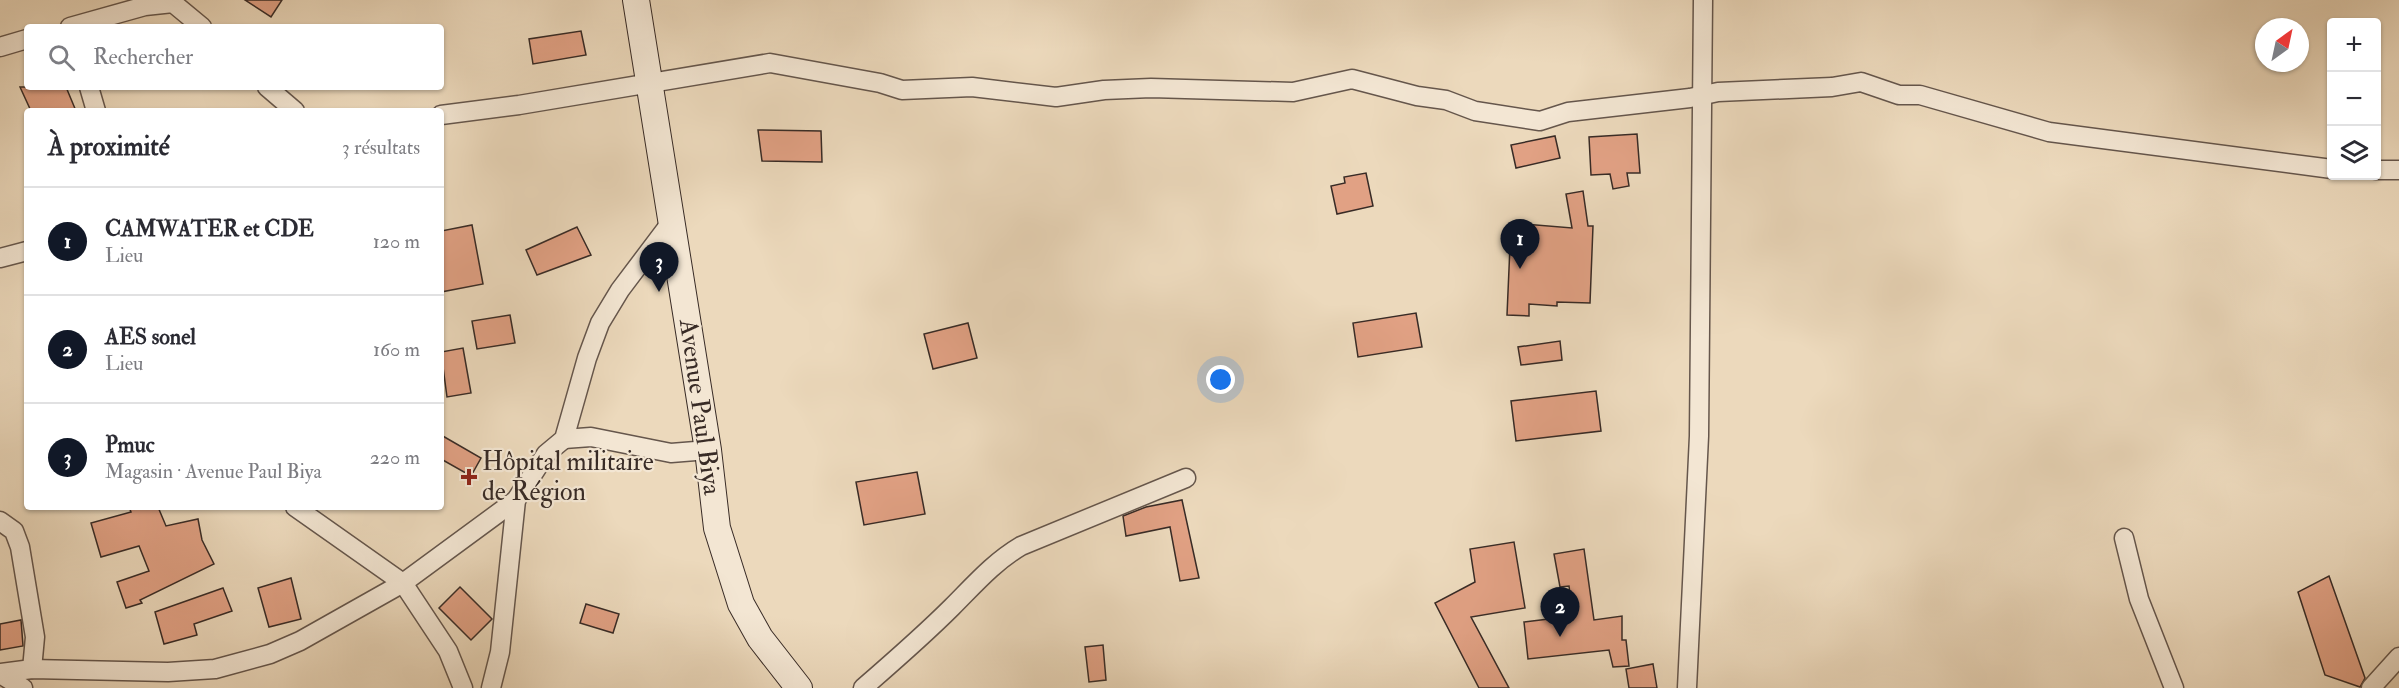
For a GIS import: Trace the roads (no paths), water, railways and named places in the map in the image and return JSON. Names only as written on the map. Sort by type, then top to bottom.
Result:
[{"type":"main road","name":"Avenue Paul Biya","points":[[636,0],[708,450],[717,528],[741,604],[760,638],[799,688]]},
{"type":"street","points":[[1687,688],[1699,436],[1703,0]]},
{"type":"street","points":[[82,24],[145,6],[173,3],[199,24]]},
{"type":"street","points":[[0,47],[24,40]]},
{"type":"street","points":[[444,115],[519,105],[770,63],[880,83],[902,90],[972,87],[1056,97],[1104,90],[1151,88],[1293,92],[1352,79],[1417,96],[1446,100],[1475,111],[1540,121],[1575,110],[1718,92],[1832,87],[1861,82],[1899,95],[1920,95],[2049,132],[2327,168]]},
{"type":"street","points":[[90,90],[95,108]]},
{"type":"street","points":[[270,90],[292,108]]},
{"type":"street","points":[[2381,170],[2399,170]]},
{"type":"street","points":[[0,674],[42,670],[192,671],[242,663],[300,641],[403,583],[516,500],[546,454],[564,439],[587,358],[600,323],[620,290],[672,221]]},
{"type":"street","points":[[0,258],[24,252]]},
{"type":"street","points":[[564,439],[591,437],[671,453],[708,450]]},
{"type":"street","points":[[863,688],[951,608],[994,563],[1007,554],[1021,546],[1186,478]]},
{"type":"street","points":[[491,688],[500,652],[516,500]]},
{"type":"street","points":[[299,510],[403,583],[448,651],[463,688]]},
{"type":"street","points":[[0,521],[14,531],[20,547],[42,670]]},
{"type":"street","points":[[2124,538],[2139,599],[2174,688]]},
{"type":"street","points":[[2371,688],[2399,657]]},
{"type":"street","points":[[0,674],[23,688]]},
{"type":"place","name":"CAMWATER et CDE","points":[[1520,269]]},
{"type":"place","name":"Pmuc","points":[[659,292]]},
{"type":"place","name":"Hôpital militaire de Région","points":[[469,477]]},
{"type":"place","name":"AES sonel","points":[[1560,637]]}]
